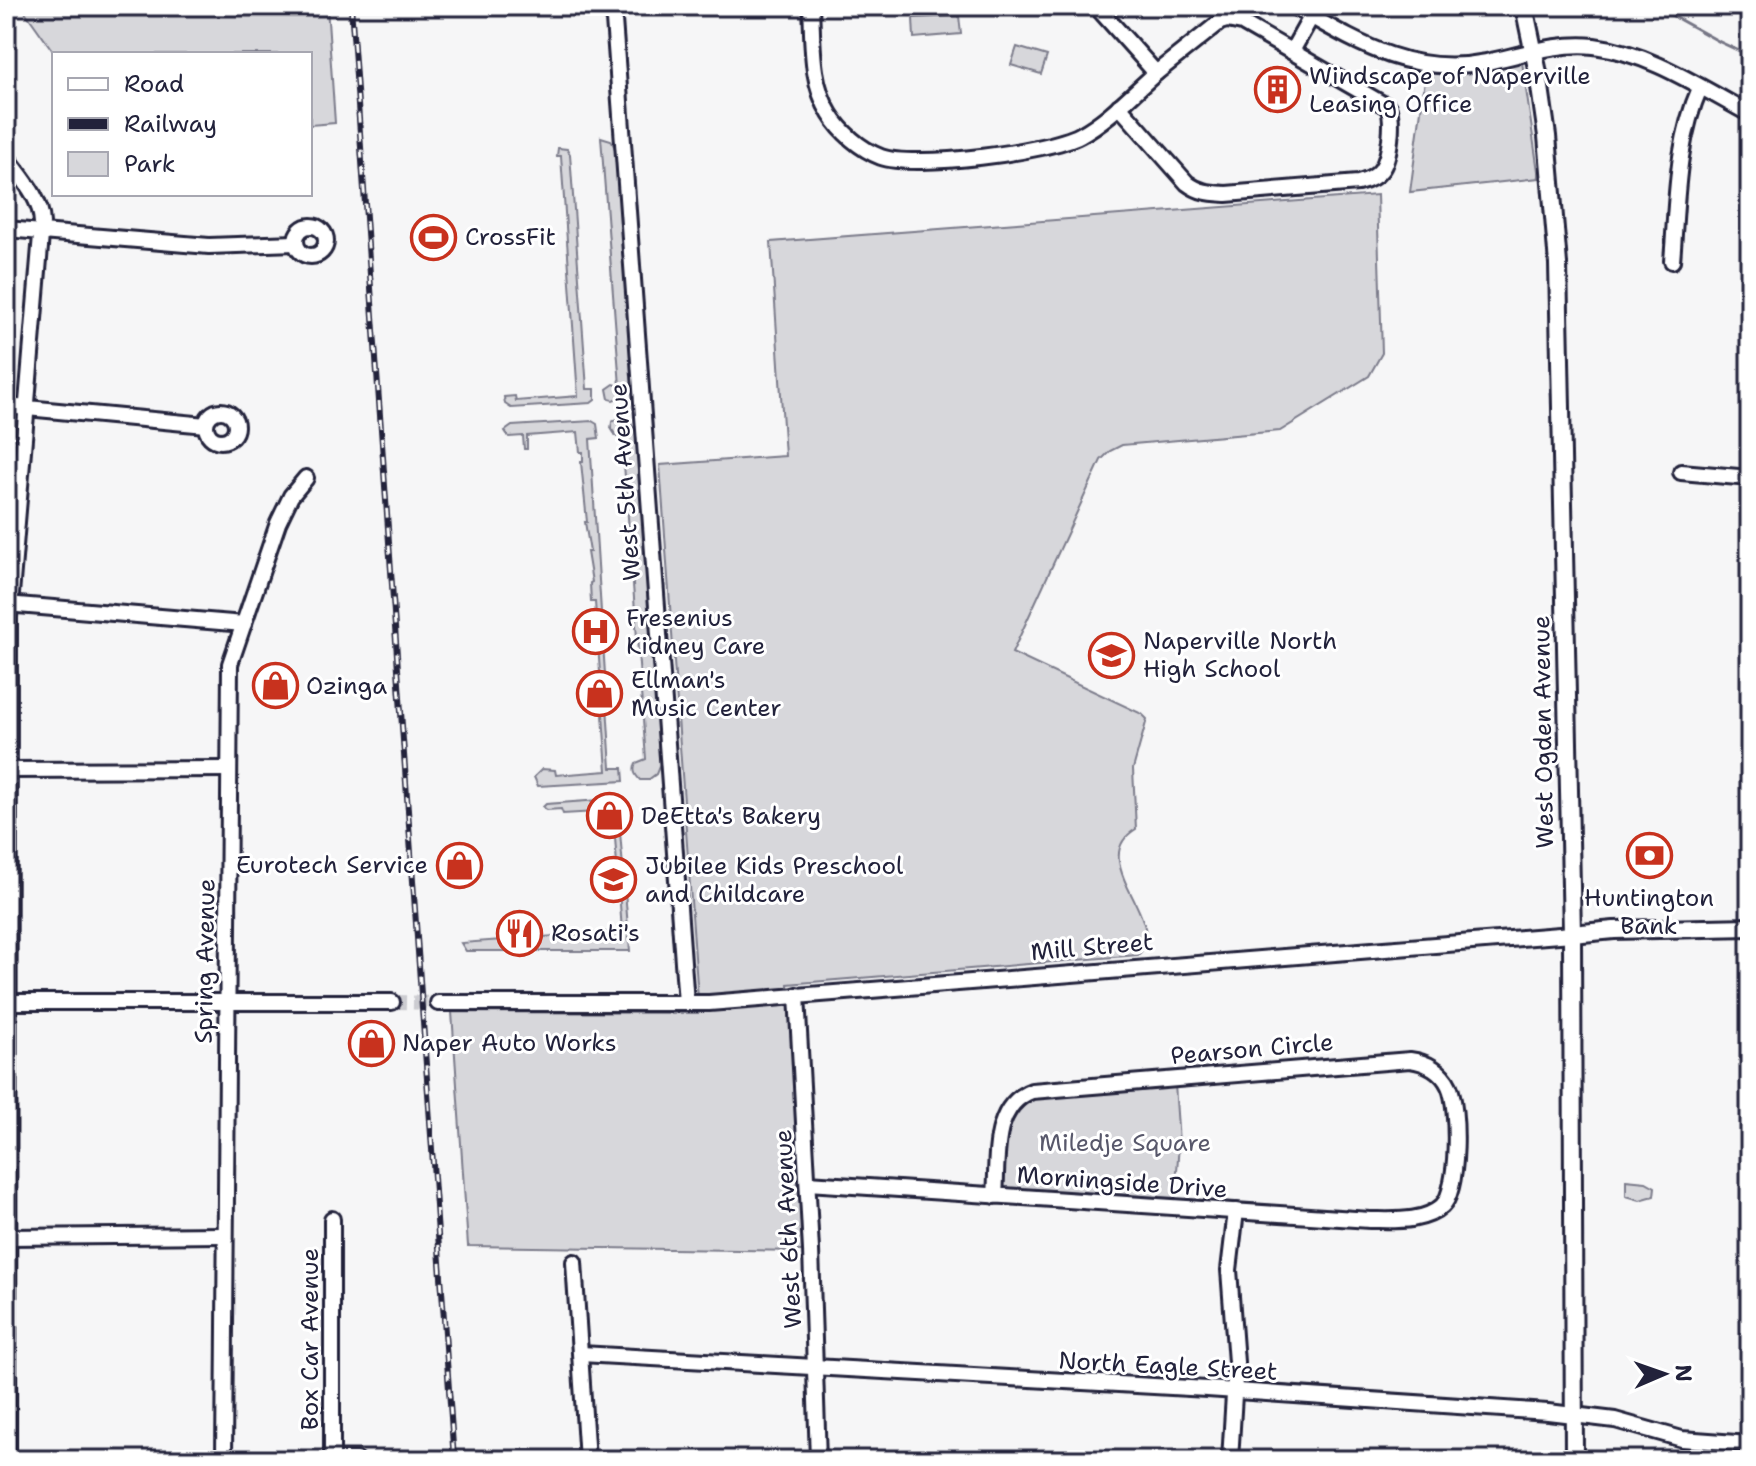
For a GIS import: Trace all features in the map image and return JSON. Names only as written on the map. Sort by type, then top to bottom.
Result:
[{"type":"main road","name":"West Ogden Avenue","points":[[1524,6],[1547,136],[1558,264],[1572,934],[1574,1460]]},
{"type":"main road","name":"Mill Street","points":[[1572,934],[1750,927]]},
{"type":"street","name":"West 5th Avenue","points":[[613,6],[686,1003]]},
{"type":"street","points":[[811,6],[815,77],[828,111],[842,131],[882,157],[914,161],[1038,148],[1078,136],[1119,106],[1215,25],[1227,20],[1242,23],[1388,107],[1392,123],[1384,165],[1373,178],[1358,183],[1226,194],[1196,190],[1119,106]]},
{"type":"street","points":[[1096,6],[1156,73]]},
{"type":"street","points":[[1293,6],[1380,53],[1412,63],[1466,65],[1578,45],[1622,51],[1638,56],[1750,114]]},
{"type":"street","points":[[1292,51],[1311,17]]},
{"type":"street","points":[[1672,261],[1683,139],[1690,110],[1700,88]]},
{"type":"street","points":[[6,156],[36,198],[42,212],[8,604],[8,1460]]},
{"type":"street","points":[[6,229],[209,246],[296,243]]},
{"type":"street","points":[[6,406],[206,425]]},
{"type":"street","points":[[1681,472],[1750,478]]},
{"type":"street","name":"Spring Avenue","points":[[224,1460],[230,664],[278,523],[291,496],[306,478]]},
{"type":"street","points":[[8,604],[244,624]]},
{"type":"street","points":[[8,770],[229,769]]},
{"type":"street","name":"Mill Street","points":[[438,1003],[686,1003],[1572,934]]},
{"type":"street","name":"West 6th Avenue","points":[[797,995],[808,1183],[818,1460]]},
{"type":"street","points":[[8,1002],[392,1002]]},
{"type":"street","name":"Pearson Circle","points":[[995,1196],[1001,1123],[1014,1102],[1028,1093],[1066,1086],[1410,1060],[1431,1066],[1448,1083],[1454,1109],[1454,1178],[1446,1202],[1432,1213]]},
{"type":"street","name":"Morningside Drive","points":[[808,1183],[1370,1220],[1398,1220],[1432,1213]]},
{"type":"street","points":[[1230,1460],[1236,1391],[1229,1270],[1236,1211]]},
{"type":"street","name":"Box Car Avenue","points":[[332,1219],[332,1460]]},
{"type":"street","points":[[7,1237],[224,1235]]},
{"type":"street","points":[[574,1262],[587,1460]]},
{"type":"street","name":"North Eagle Street","points":[[581,1354],[1236,1391],[1574,1415],[1615,1420],[1682,1439],[1750,1444]]},
{"type":"street","points":[[340,1460],[357,1460]]},
{"type":"green space","points":[[21,6],[327,6],[335,123],[312,125],[312,52],[54,52]]},
{"type":"green space","points":[[959,16],[961,34],[914,38],[913,18]]},
{"type":"green space","points":[[1017,47],[1047,56],[1041,74],[1011,65]]},
{"type":"green space","points":[[1521,55],[1539,178],[1410,192],[1427,65]]},
{"type":"green space","points":[[601,137],[611,140],[615,148],[633,385],[626,395],[613,400],[609,399],[607,389],[614,384],[620,386]]},
{"type":"green space","points":[[558,148],[567,149],[570,154],[587,389],[595,389],[595,400],[591,403],[511,408],[505,404],[504,397],[515,396],[516,401],[578,396]]},
{"type":"green space","points":[[1377,195],[1382,353],[1369,376],[1280,431],[1122,445],[1110,451],[1101,460],[1012,653],[1147,719],[1133,769],[1136,829],[1122,842],[1119,858],[1122,874],[1145,926],[1146,941],[1138,955],[788,984],[803,1251],[468,1246],[452,1012],[699,1013],[660,465],[785,456],[771,242]]},
{"type":"green space","points":[[617,419],[629,421],[637,433],[660,764],[656,774],[648,780],[640,780],[634,770],[636,763],[646,759],[622,437],[616,436],[611,428],[612,422]]},
{"type":"green space","points":[[592,421],[597,424],[599,438],[590,439],[611,768],[623,768],[624,781],[538,786],[534,777],[542,769],[555,770],[556,775],[607,771],[595,602],[591,602],[592,582],[587,552],[590,552],[585,522],[583,452],[580,452],[578,432],[527,436],[527,449],[524,449],[523,436],[509,437],[505,431],[512,426]]},
{"type":"green space","points":[[623,801],[627,806],[618,808],[630,951],[466,951],[461,943],[622,931],[613,811],[563,814],[561,809],[547,810],[543,807],[546,804]]},
{"type":"green space","name":"Miledje Square","points":[[1175,1084],[1179,1143],[1175,1200],[1003,1190],[1005,1149],[1011,1125],[1026,1104],[1038,1096]]},
{"type":"green space","points":[[1626,1180],[1646,1182],[1655,1187],[1654,1196],[1640,1200],[1626,1196]]},
{"type":"waterway","points":[[1655,6],[1750,56]]},
{"type":"tunnel","points":[[392,1002],[438,1003]]},
{"type":"railway","points":[[351,6],[454,1460]]},
{"type":"place","name":"Windscape of Naperville Leasing Office","points":[[1278,90]]},
{"type":"place","name":"CrossFit","points":[[434,237]]},
{"type":"place","name":"Fresenius Kidney Care","points":[[595,632]]},
{"type":"place","name":"Naperville North High School","points":[[1112,655]]},
{"type":"place","name":"Ozinga","points":[[275,686]]},
{"type":"place","name":"Ellman's Music Center","points":[[600,694]]},
{"type":"place","name":"DeEtta's Bakery","points":[[610,816]]},
{"type":"place","name":"Huntington Bank","points":[[1649,856]]},
{"type":"place","name":"Eurotech Service","points":[[459,865]]},
{"type":"place","name":"Jubilee Kids Preschool and Childcare","points":[[614,880]]},
{"type":"place","name":"Rosati's","points":[[520,933]]},
{"type":"place","name":"Naper Auto Works","points":[[371,1043]]}]
